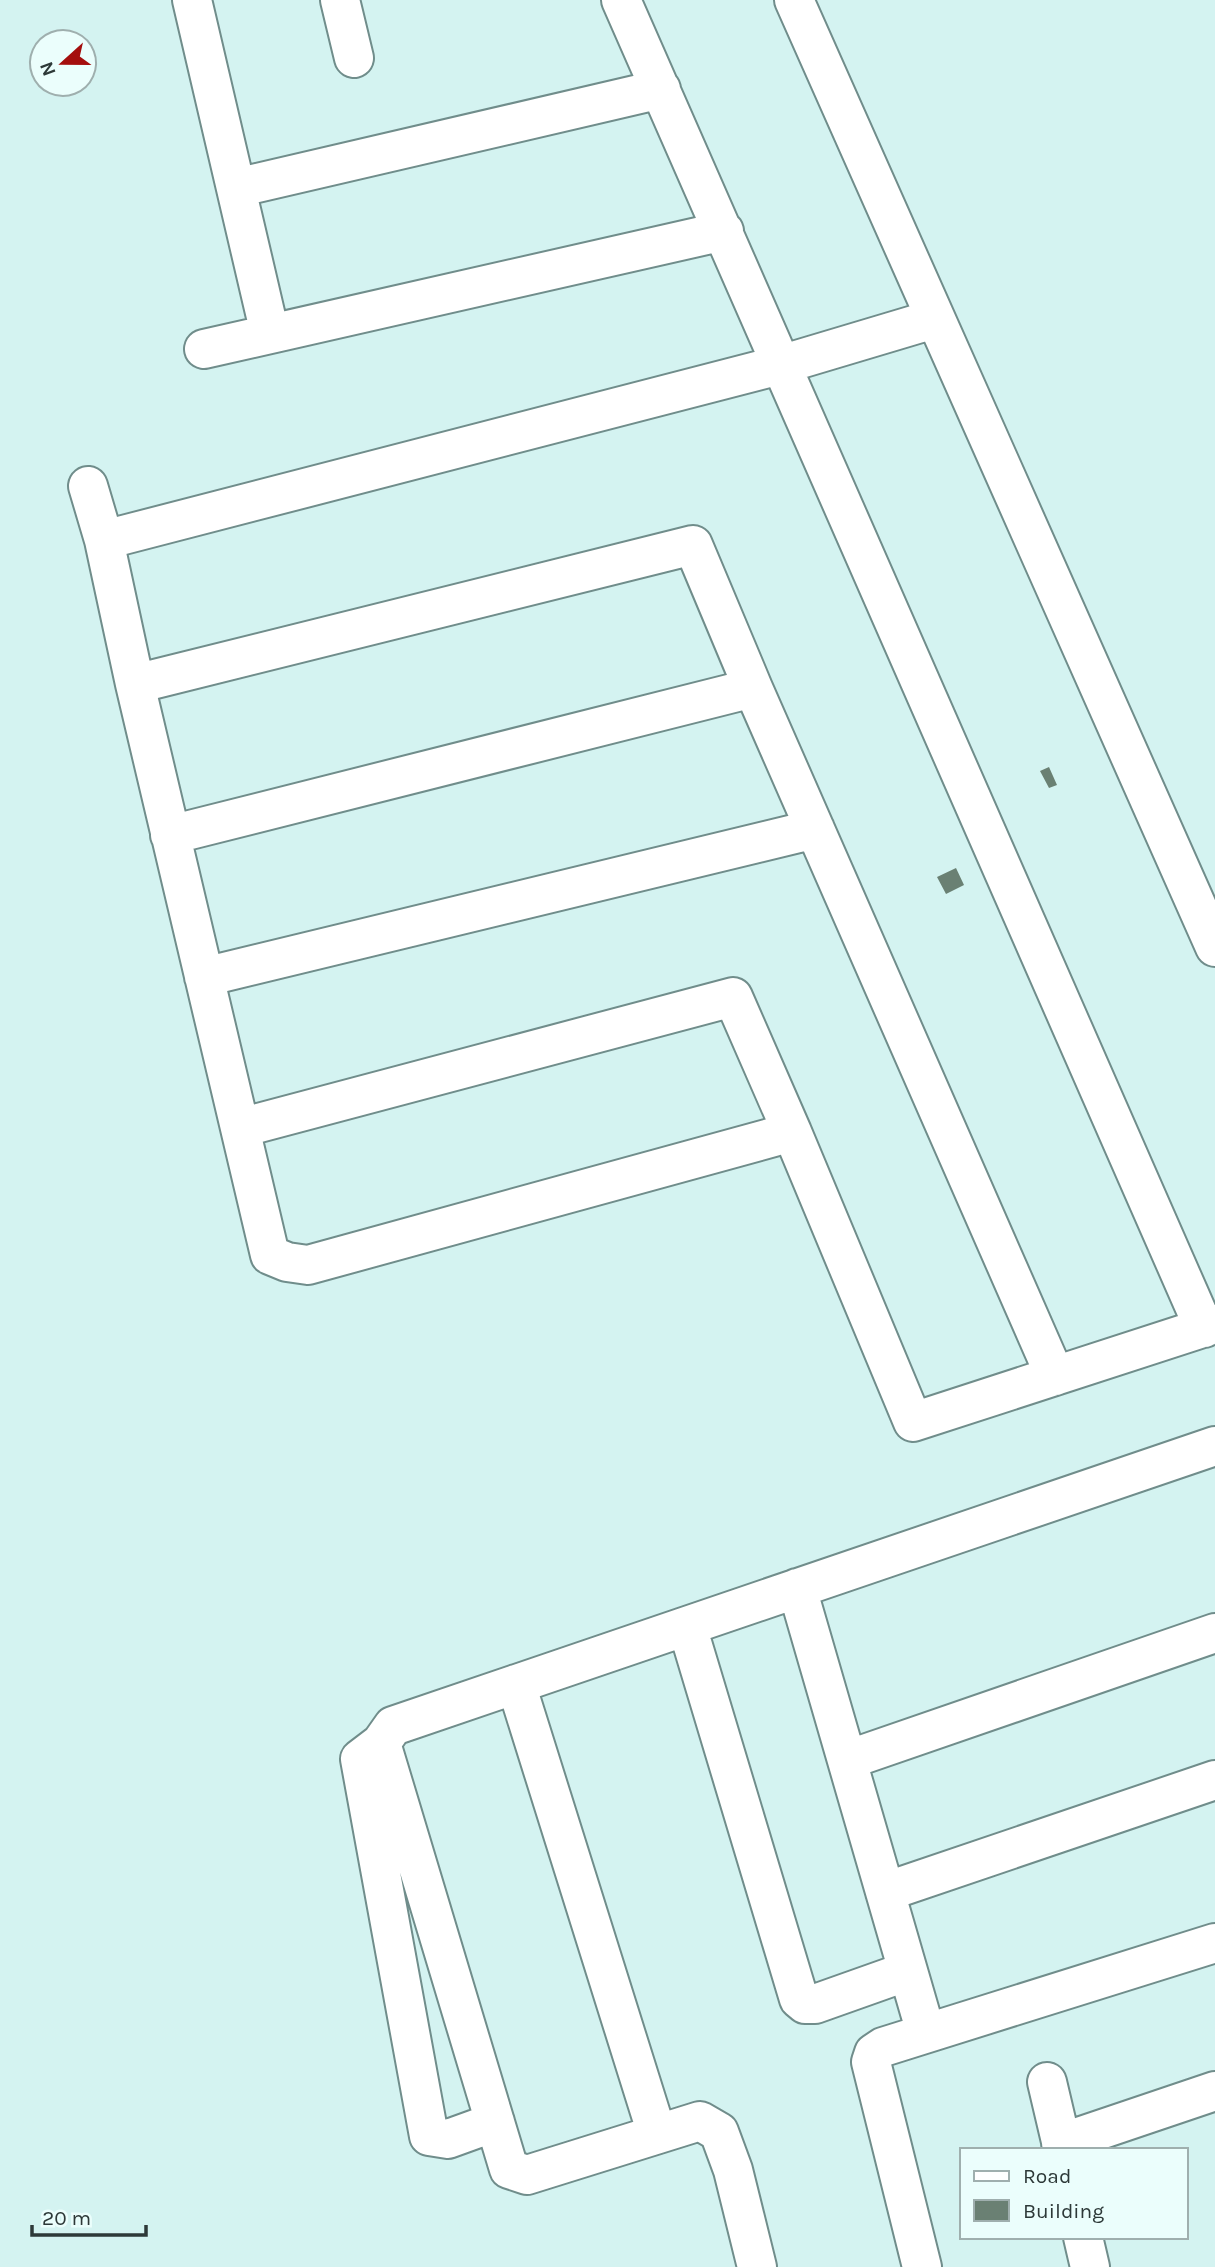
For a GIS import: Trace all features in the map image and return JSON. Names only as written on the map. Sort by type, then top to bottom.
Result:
[{"type":"street","points":[[192,0],[270,334]]},
{"type":"street","points":[[340,0],[354,58]]},
{"type":"street","points":[[240,1128],[733,997],[912,1422],[1210,1326],[780,365],[724,231],[621,0]]},
{"type":"street","points":[[794,0],[1215,947]]},
{"type":"street","points":[[236,188],[661,89]]},
{"type":"street","points":[[204,349],[724,231]]},
{"type":"street","points":[[104,540],[780,365],[934,319]]},
{"type":"street","points":[[88,486],[104,540],[170,835],[270,1255],[287,1262],[308,1265],[792,1132]]},
{"type":"street","points":[[135,684],[693,545],[753,688],[1055,1376]]},
{"type":"street","points":[[170,835],[753,688]]},
{"type":"street","points":[[204,977],[815,829]]},
{"type":"street","points":[[495,2122],[448,2139],[429,2136],[360,1759],[381,1743],[393,1726],[1215,1446]]},
{"type":"street","points":[[797,1588],[926,2033]]},
{"type":"street","points":[[687,1626],[799,1999],[805,2004],[815,2004],[908,1971]]},
{"type":"street","points":[[847,1760],[1215,1633]]},
{"type":"street","points":[[516,1684],[657,2134]]},
{"type":"street","points":[[381,1743],[509,2169],[527,2175],[700,2121],[719,2132],[733,2170],[757,2267]]},
{"type":"street","points":[[885,1892],[1215,1780]]},
{"type":"street","points":[[922,2267],[871,2062],[874,2053],[883,2047],[926,2033],[1215,1943]]},
{"type":"street","points":[[1047,2082],[1062,2146],[1215,2091]]},
{"type":"street","points":[[1083,2239],[1090,2267]]},
{"type":"building","points":[[1049,767],[1057,785],[1049,788],[1040,771]]},
{"type":"building","points":[[956,868],[964,885],[946,894],[937,877]]}]
